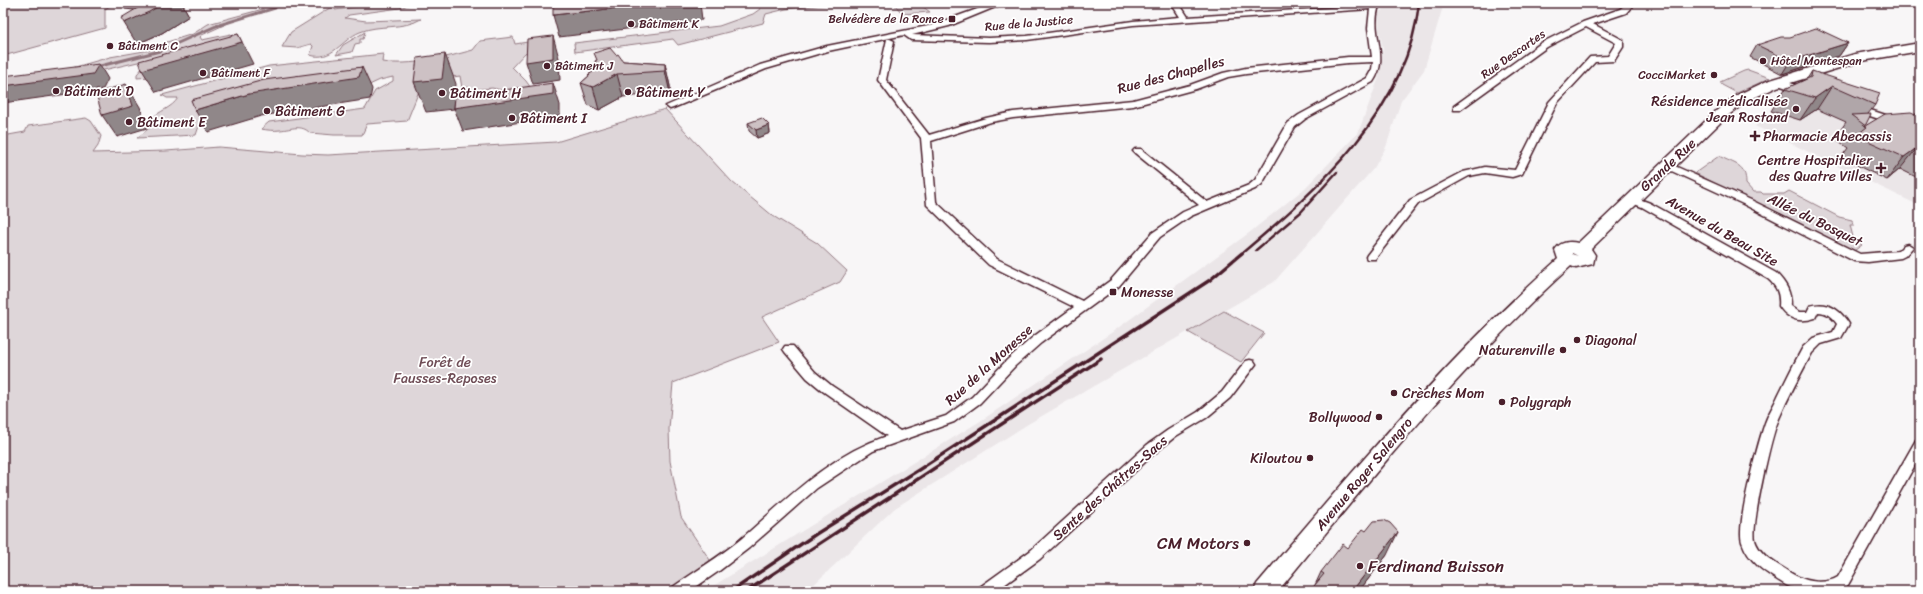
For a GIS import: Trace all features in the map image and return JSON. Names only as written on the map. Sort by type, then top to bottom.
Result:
[{"type":"main road","name":"Grande Rue","points":[[1578,252],[1631,199],[1668,166],[1730,106],[1756,90],[1869,55],[1920,47]]},
{"type":"main road","name":"Avenue Roger Salengro","points":[[1265,591],[1439,386],[1499,322],[1578,252]]},
{"type":"street","points":[[919,34],[1001,3]]},
{"type":"street","points":[[1175,3],[1185,19]]},
{"type":"street","name":"Rue de la Justice","points":[[909,34],[989,40],[1034,38],[1133,23],[1391,3]]},
{"type":"street","name":"Rue Descartes","points":[[1457,108],[1544,45],[1586,24],[1623,11],[1628,7],[1628,3]]},
{"type":"street","name":"Rue de la Monesse","points":[[678,591],[714,567],[744,544],[812,484],[841,464],[870,447],[950,419],[976,400],[1011,363],[1037,340],[1115,283],[1156,235],[1187,214],[1252,187],[1259,182],[1291,125],[1302,117],[1370,80],[1375,74],[1378,59],[1371,21],[1378,4]]},
{"type":"street","points":[[1371,257],[1414,202],[1466,174],[1485,170],[1512,174],[1519,172],[1553,102],[1593,59],[1612,59],[1619,48],[1620,42],[1586,24]]},
{"type":"street","points":[[670,106],[763,67],[827,49],[909,34]]},
{"type":"street","points":[[881,38],[890,41],[909,34]]},
{"type":"street","points":[[890,41],[882,80],[926,138],[931,203],[993,262],[1084,307]]},
{"type":"street","name":"Rue des Chapelles","points":[[926,138],[932,138],[989,120],[1013,115],[1133,103],[1193,87],[1226,75],[1246,71],[1348,60],[1378,59]]},
{"type":"street","points":[[1778,82],[1814,94]]},
{"type":"street","points":[[673,95],[680,102]]},
{"type":"street","points":[[1843,104],[1900,123],[1920,126]]},
{"type":"street","points":[[1138,151],[1206,206]]},
{"type":"street","name":"Allée du Bosquet","points":[[1668,166],[1747,202],[1858,258],[1901,254],[1908,247]]},
{"type":"street","name":"Avenue du Beau Site","points":[[1631,199],[1646,205],[1772,276],[1783,287],[1786,294],[1785,306],[1792,314],[1806,317],[1811,315],[1814,309],[1824,308],[1837,314],[1843,324],[1839,333],[1832,338],[1816,342],[1807,350],[1771,422],[1753,494],[1747,530],[1748,541],[1756,555],[1765,564],[1792,582],[1808,587],[1835,586],[1843,581],[1920,444]]},
{"type":"street","points":[[789,350],[811,375],[828,389],[899,437]]},
{"type":"street","name":"Sente des Châtres-Sacs","points":[[985,591],[1040,549],[1151,449],[1172,433],[1202,415],[1226,395],[1250,364]]},
{"type":"shaded area","points":[[1392,3],[1444,3],[1424,70],[1401,101],[1386,147],[1374,168],[1274,282],[1028,424],[895,508],[807,591],[705,591],[982,420],[1111,333],[1249,233],[1305,188],[1358,133],[1379,77],[1383,49],[1379,31],[1378,13]]},
{"type":"shaded area","name":"Centre Hospitalier des Quatre Villes","points":[[1803,95],[1902,126],[1920,130],[1920,206],[1755,126],[1775,113],[1773,109]]},
{"type":"green space","points":[[3,3],[115,3],[105,9],[105,28],[3,56]]},
{"type":"green space","points":[[382,3],[413,3],[400,8],[349,15],[345,18],[366,21],[421,19],[407,25],[375,28],[360,32],[331,53],[325,55],[310,55],[313,46],[311,44],[297,48],[282,47],[291,32],[328,9],[335,6],[335,10]]},
{"type":"green space","points":[[761,3],[842,3],[786,9],[766,14],[763,23],[678,45],[673,39],[575,52],[574,43],[719,26],[753,14],[760,9]]},
{"type":"green space","points":[[893,3],[918,3],[930,12],[903,14]]},
{"type":"green space","points":[[263,9],[265,12],[235,20],[202,35],[200,37],[202,40],[231,34],[228,39],[150,77],[137,78],[137,74],[146,64],[138,62],[78,76],[65,70],[110,57],[156,49],[167,42],[193,34],[208,24]]},
{"type":"green space","points":[[365,32],[363,39],[360,39],[360,43],[355,44],[352,52],[336,55],[343,45]]},
{"type":"green space","points":[[513,37],[515,44],[534,41],[536,46],[525,53],[512,67],[526,81],[533,91],[500,97],[501,90],[492,88],[470,90],[469,87],[462,88],[460,76],[423,81],[407,121],[367,124],[362,135],[310,133],[307,130],[300,128],[275,130],[261,129],[269,122],[365,109],[375,91],[393,81],[393,77],[380,80],[365,87],[220,116],[200,123],[196,135],[137,138],[153,125],[151,119],[178,98],[167,98],[162,95],[269,66],[383,54],[382,62],[416,62],[473,50],[480,41]]},
{"type":"green space","points":[[1748,70],[1770,78],[1737,93],[1722,85],[1720,82],[1744,71]]},
{"type":"green space","name":"Forêt de Fausses-Reposes","points":[[665,109],[732,182],[773,216],[817,243],[847,271],[840,282],[762,317],[779,342],[673,383],[669,429],[670,461],[681,517],[712,563],[671,591],[3,591],[3,136],[25,132],[28,126],[86,118],[91,121],[101,136],[98,146],[93,153],[166,151],[219,147],[328,155],[556,142]]},
{"type":"green space","points":[[1719,156],[1742,169],[1746,177],[1746,184],[1753,192],[1761,192],[1763,194],[1784,194],[1789,191],[1839,217],[1852,220],[1854,225],[1850,225],[1853,237],[1862,245],[1851,253],[1695,173]]},
{"type":"green space","points":[[1224,311],[1264,333],[1241,362],[1188,332]]},
{"type":"building","points":[[146,3],[164,3],[149,12],[124,23],[121,18]]},
{"type":"building","points":[[580,3],[663,3],[553,15],[553,6]]},
{"type":"building","points":[[1816,28],[1848,43],[1790,61],[1757,45],[1781,37],[1790,37]]},
{"type":"building","points":[[238,34],[242,42],[142,70],[139,61]]},
{"type":"building","points":[[553,36],[553,58],[526,62],[527,39]]},
{"type":"building","points":[[610,48],[616,55],[618,54],[623,61],[665,64],[665,71],[617,74],[593,87],[581,83],[590,75],[588,75],[599,68],[595,61],[597,60],[594,53]]},
{"type":"building","points":[[445,54],[442,79],[414,82],[417,58]]},
{"type":"building","points":[[99,64],[93,74],[3,86],[3,76]]},
{"type":"building","points":[[362,67],[359,77],[249,94],[195,110],[191,100],[264,80]]},
{"type":"building","points":[[1812,71],[1880,93],[1875,105],[1832,86],[1815,98],[1785,89],[1811,77]]},
{"type":"building","points":[[553,83],[553,94],[454,108],[455,97]]},
{"type":"building","points":[[126,84],[133,106],[102,115],[96,93]]},
{"type":"building","points":[[1911,112],[1920,116],[1920,148],[1918,147],[1904,157],[1866,140],[1869,138],[1858,134],[1867,127],[1865,126],[1885,114]]},
{"type":"building","points":[[1871,114],[1865,126],[1851,115]]},
{"type":"building","points":[[762,118],[769,125],[756,130],[748,123]]},
{"type":"building","points":[[1384,520],[1390,523],[1398,532],[1352,591],[1310,591],[1324,574],[1321,572],[1343,544],[1348,548],[1363,529],[1366,531],[1374,521]]},
{"type":"waterway","points":[[96,67],[160,51],[216,26],[275,8]]},
{"type":"railway","points":[[1241,254],[1300,202],[1328,174],[1355,144],[1378,112],[1397,78],[1411,42],[1419,3]]},
{"type":"railway","points":[[1256,250],[1301,212],[1337,172]]},
{"type":"railway","points":[[732,591],[816,534],[920,469],[1210,280],[1242,253]]},
{"type":"railway","points":[[747,591],[1101,359]]},
{"type":"place","name":"Belvédère de la Ronce","points":[[952,19]]},
{"type":"place","name":"Bâtiment K","points":[[631,24]]},
{"type":"place","name":"Bâtiment C","points":[[110,46]]},
{"type":"place","name":"Hôtel Montespan","points":[[1763,61]]},
{"type":"place","name":"Bâtiment J","points":[[547,66]]},
{"type":"place","name":"Bâtiment F","points":[[203,73]]},
{"type":"place","name":"CocciMarket","points":[[1714,75]]},
{"type":"place","name":"Bâtiment D","points":[[56,91]]},
{"type":"place","name":"Bâtiment Y","points":[[628,92]]},
{"type":"place","name":"Bâtiment H","points":[[442,93]]},
{"type":"place","name":"Résidence médicalisée Jean Rostand","points":[[1796,109]]},
{"type":"place","name":"Bâtiment G","points":[[267,111]]},
{"type":"place","name":"Bâtiment I","points":[[512,118]]},
{"type":"place","name":"Bâtiment E","points":[[129,122]]},
{"type":"place","name":"Pharmacie Abecassis","points":[[1755,136]]},
{"type":"place","name":"Centre Hospitalier des Quatre Villes","points":[[1881,168]]},
{"type":"place","name":"Monesse","points":[[1113,292]]},
{"type":"place","name":"Diagonal","points":[[1577,340]]},
{"type":"place","name":"Naturenville","points":[[1563,350]]},
{"type":"place","name":"Crèches Mom","points":[[1394,393]]},
{"type":"place","name":"Polygraph","points":[[1502,402]]},
{"type":"place","name":"Bollywood","points":[[1379,417]]},
{"type":"place","name":"Kiloutou","points":[[1310,458]]},
{"type":"place","name":"CM Motors","points":[[1247,543]]},
{"type":"place","name":"Ferdinand Buisson","points":[[1360,566]]}]
